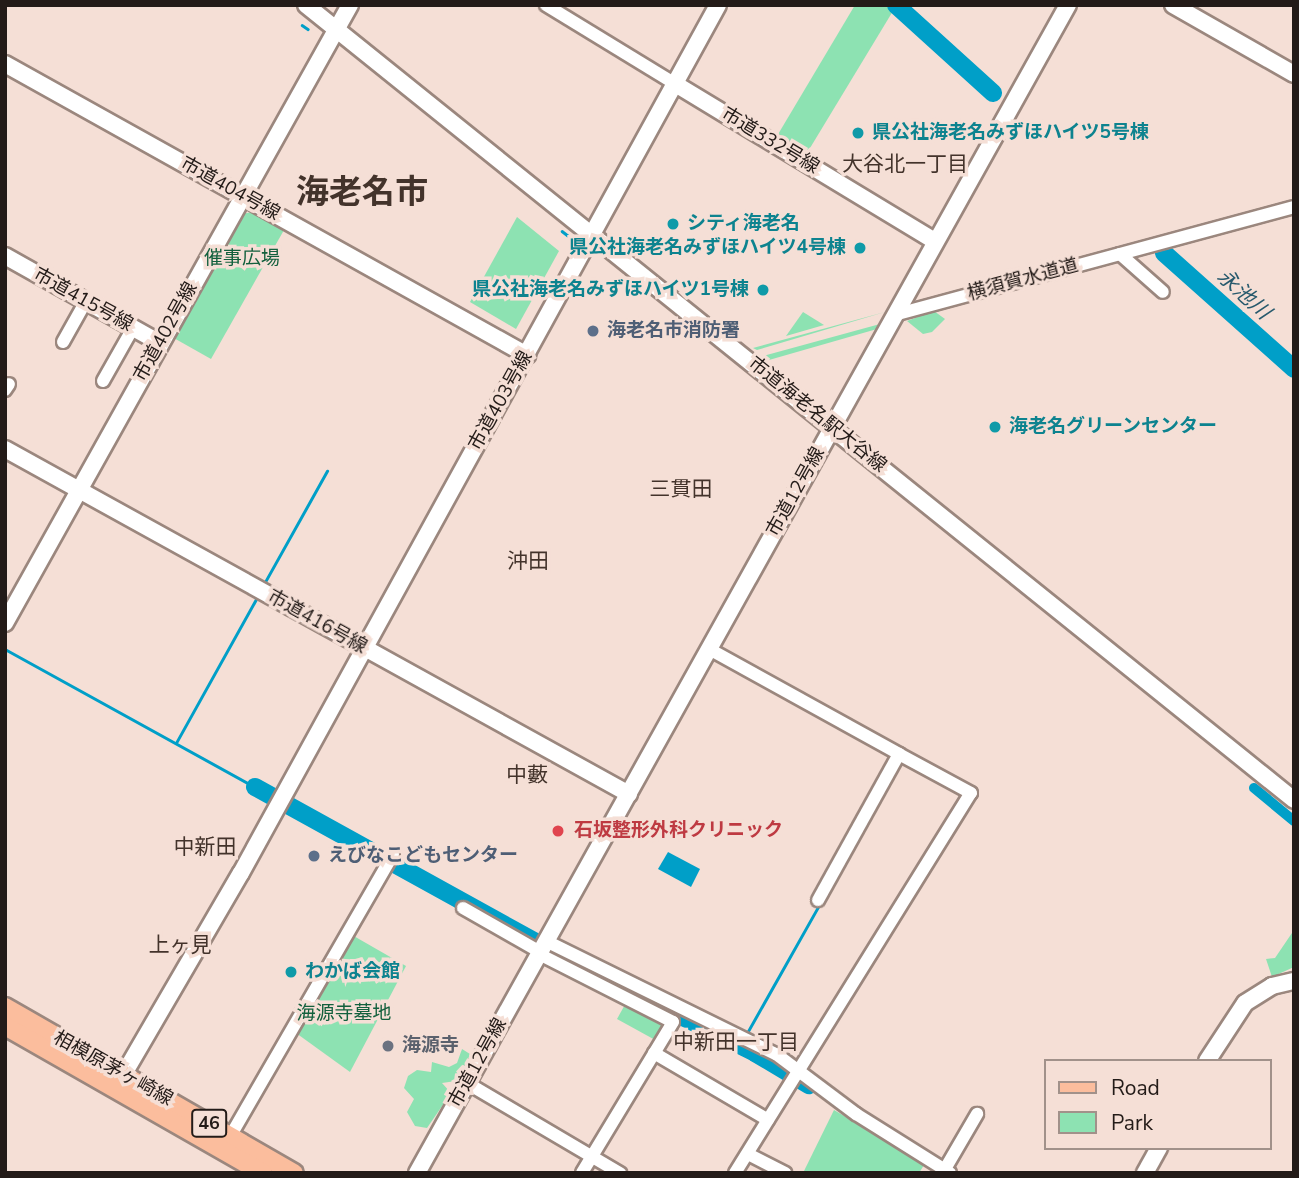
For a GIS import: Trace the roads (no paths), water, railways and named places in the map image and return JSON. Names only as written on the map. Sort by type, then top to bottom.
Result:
[{"type":"main road","name":"相模原茅ヶ崎線","points":[[5,1007],[263,1173]]},
{"type":"main road","name":"相模原茅ヶ崎線","points":[[5,1027],[231,1135],[294,1173]]},
{"type":"street","name":"市道海老名駅大谷線","points":[[306,5],[1294,800]]},
{"type":"street","name":"市道402号線","points":[[5,623],[349,5]]},
{"type":"street","points":[[546,5],[677,85]]},
{"type":"street","name":"市道403号線","points":[[119,1081],[227,898],[277,799],[677,85],[718,5]]},
{"type":"street","name":"市道12号線","points":[[417,1173],[1068,5]]},
{"type":"street","points":[[1173,5],[1294,74]]},
{"type":"street","name":"市道404号線","points":[[5,64],[527,355]]},
{"type":"street","name":"市道332号線","points":[[677,85],[935,241]]},
{"type":"street","name":"横須賀水道道","points":[[894,315],[1294,208]]},
{"type":"street","points":[[1121,254],[1163,292]]},
{"type":"street","name":"市道415号線","points":[[5,256],[160,343]]},
{"type":"street","points":[[63,342],[86,301]]},
{"type":"street","points":[[103,381],[133,328]]},
{"type":"street","name":"市道416号線","points":[[5,449],[629,794]]},
{"type":"street","points":[[709,649],[971,793],[735,1173]]},
{"type":"street","points":[[818,900],[899,754]]},
{"type":"street","points":[[231,1135],[390,859]]},
{"type":"street","points":[[463,908],[542,948],[673,1022],[582,1173]]},
{"type":"street","points":[[542,948],[751,1040],[797,1075],[948,1171],[965,1126],[977,1114]]},
{"type":"street","points":[[1209,1059],[1226,1028],[1255,995],[1294,981]]},
{"type":"street","points":[[654,1054],[768,1120]]},
{"type":"street","points":[[467,1083],[620,1173]]},
{"type":"street","points":[[1145,1173],[1157,1150]]},
{"type":"street","points":[[748,1154],[785,1173]]},
{"type":"water","points":[[668,852],[700,869],[691,887],[658,869]]},
{"type":"waterway","points":[[896,5],[993,93]]},
{"type":"waterway","points":[[302,25],[308,29]]},
{"type":"waterway","points":[[562,231],[571,238]]},
{"type":"waterway","name":"永池川","points":[[1164,253],[1294,369]]},
{"type":"waterway","points":[[265,582],[327,471]]},
{"type":"waterway","points":[[176,743],[256,599]]},
{"type":"waterway","points":[[5,649],[255,787]]},
{"type":"waterway","points":[[255,787],[570,961],[755,1053],[809,1085]]},
{"type":"waterway","points":[[1254,788],[1294,821]]},
{"type":"waterway","points":[[747,1033],[819,905]]},
{"type":"place","name":"県公社海老名みずほハイツ5号棟","points":[[858,133]]},
{"type":"place","name":"シティ海老名","points":[[673,224]]},
{"type":"place","name":"県公社海老名みずほハイツ4号棟","points":[[860,248]]},
{"type":"place","name":"県公社海老名みずほハイツ1号棟","points":[[763,290]]},
{"type":"place","name":"海老名市消防署","points":[[593,331]]},
{"type":"place","name":"海老名グリーンセンター","points":[[995,427]]},
{"type":"place","name":"石坂整形外科クリニック","points":[[558,831]]},
{"type":"place","name":"えびなこどもセンター","points":[[314,856]]},
{"type":"place","name":"わかば会館","points":[[291,972]]},
{"type":"place","name":"海源寺","points":[[388,1046]]},
{"type":"district","name":"大谷北一丁目","points":[[905,164]]},
{"type":"district","name":"海老名市","points":[[362,193]]},
{"type":"district","name":"三貫田","points":[[681,489]]},
{"type":"district","name":"沖田","points":[[528,561]]},
{"type":"district","name":"中藪","points":[[527,775]]},
{"type":"district","name":"中新田","points":[[205,847]]},
{"type":"district","name":"上ヶ見","points":[[180,945]]},
{"type":"district","name":"中新田一丁目","points":[[736,1042]]},
{"type":"park label","name":"催事広場","points":[[242,259]]},
{"type":"park label","name":"海源寺墓地","points":[[344,1014]]}]
